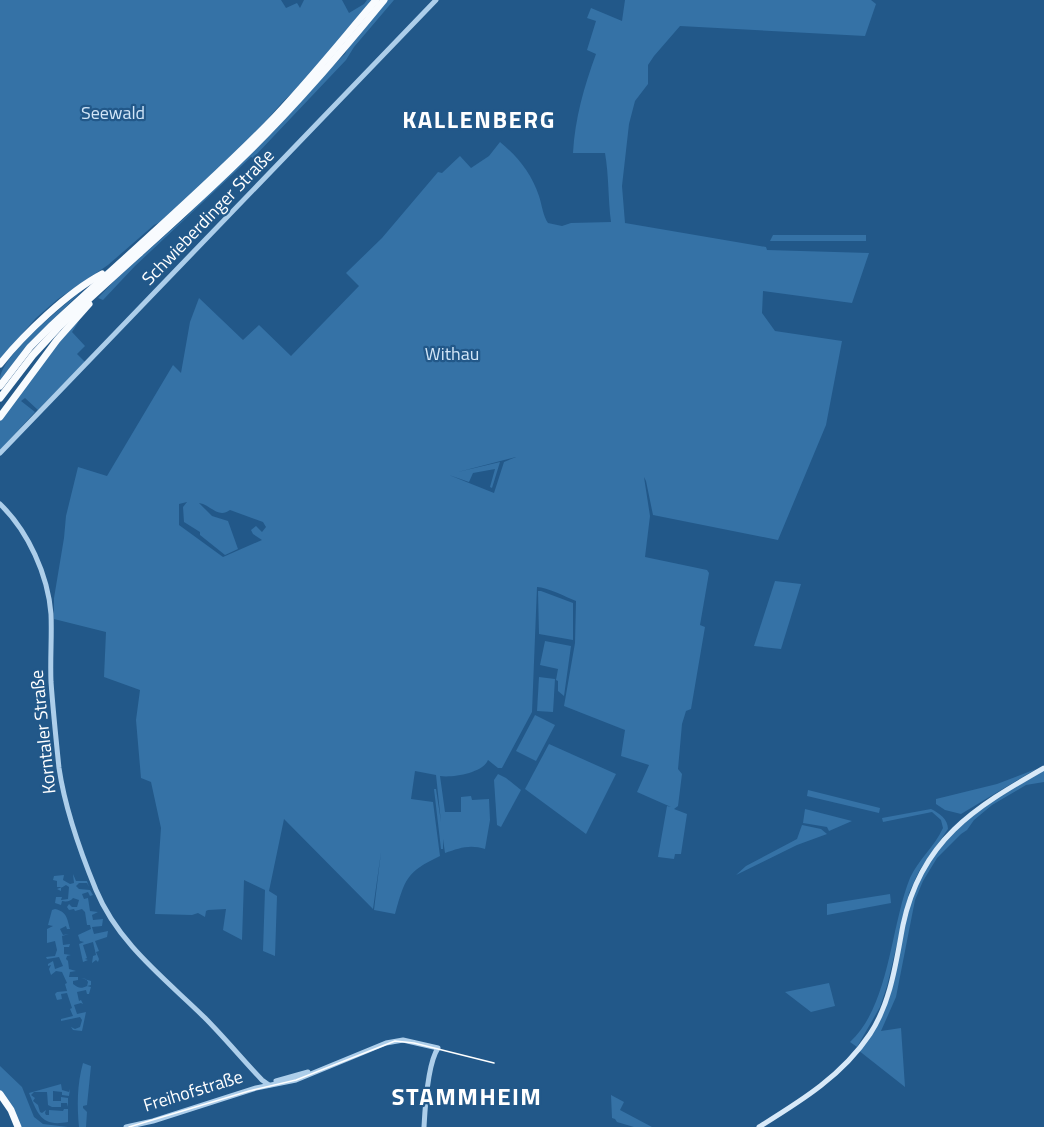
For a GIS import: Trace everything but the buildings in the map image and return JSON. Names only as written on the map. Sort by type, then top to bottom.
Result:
[{"type":"highway","points":[[0,386],[30,347],[210,181],[268,124],[328,58],[376,0]]},
{"type":"highway","points":[[0,398],[52,334],[240,161],[272,128],[328,68],[384,0]]},
{"type":"highway","points":[[0,417],[57,340],[122,268]]},
{"type":"highway","points":[[0,364],[50,313],[99,275],[110,271]]},
{"type":"highway","points":[[0,1094],[12,1110],[18,1127]]},
{"type":"highway","points":[[0,1104],[10,1116],[13,1127]]},
{"type":"main road","points":[[759,1127],[819,1089],[848,1063],[871,1032],[890,988],[904,921],[914,890],[928,862],[947,836],[981,805],[1044,768]]},
{"type":"street","name":"Schwieberdinger Straße","points":[[0,453],[436,0]]},
{"type":"street","name":"Korntaler Straße","points":[[0,504],[20,529],[40,569],[47,589],[51,615],[52,692],[61,781],[70,816],[96,891],[110,919],[122,936],[205,1018],[262,1083],[269,1084]]},
{"type":"street","name":"Freihofstraße","points":[[269,1084],[296,1080],[394,1040],[408,1040],[438,1048],[434,1056],[424,1127]]},
{"type":"street","name":"Freihofstraße","points":[[126,1127],[153,1121],[262,1083]]},
{"type":"green space","name":"Seewald","points":[[0,0],[281,0],[286,8],[297,3],[300,8],[304,0],[342,0],[349,13],[367,0],[372,0],[299,87],[254,134],[160,222],[108,265],[58,299],[36,318],[0,359]]},
{"type":"green space","points":[[387,0],[394,0],[354,47],[346,60],[253,158],[251,157],[135,266],[103,300],[98,298],[187,216],[345,54]]},
{"type":"green space","name":"Withau","points":[[625,0],[871,0],[876,4],[865,36],[680,26],[648,65],[648,84],[635,101],[629,124],[622,186],[625,223],[766,247],[767,250],[869,253],[852,303],[763,291],[762,313],[775,331],[842,341],[826,425],[778,540],[653,515],[644,477],[650,516],[645,557],[707,570],[709,573],[700,625],[705,627],[691,709],[686,711],[682,724],[678,769],[682,774],[678,806],[674,809],[687,814],[681,854],[675,854],[674,859],[658,857],[667,806],[671,807],[637,792],[649,765],[621,756],[625,730],[564,706],[575,643],[576,601],[551,590],[537,587],[532,712],[502,768],[498,768],[488,760],[485,765],[474,771],[440,776],[445,812],[461,812],[461,797],[471,796],[472,800],[489,799],[490,820],[485,849],[469,847],[445,853],[443,839],[443,849],[441,849],[434,789],[436,789],[441,822],[436,775],[415,771],[411,799],[433,802],[440,856],[420,867],[408,878],[401,892],[395,914],[374,910],[381,852],[373,909],[284,819],[269,891],[277,896],[275,956],[263,951],[265,890],[244,880],[242,940],[223,930],[226,909],[208,910],[205,917],[198,913],[192,915],[155,914],[161,828],[151,782],[141,778],[136,720],[140,690],[104,677],[106,632],[54,619],[54,598],[66,516],[78,467],[107,476],[173,365],[181,373],[190,322],[199,298],[243,340],[259,325],[291,356],[359,286],[346,273],[382,238],[438,172],[442,173],[460,156],[471,168],[489,156],[500,142],[519,160],[528,173],[536,188],[548,223],[562,226],[571,223],[611,222],[605,153],[573,153],[581,103],[596,54],[587,50],[596,21],[587,18],[591,8],[622,21]],"holes":[[[516,457],[504,462],[494,493],[449,475],[469,482],[473,473],[495,469],[490,487],[492,488],[500,462],[458,472]],[[187,502],[183,507],[184,522],[200,532],[200,535],[225,555],[238,549],[228,521],[212,516],[199,503],[218,512],[230,510],[263,522],[266,527],[262,532],[256,526],[251,530],[262,540],[223,557],[179,525],[179,504]]]},
{"type":"green space","points":[[773,235],[866,235],[866,241],[770,241]]},
{"type":"green space","points":[[83,290],[32,340],[0,380],[10,358],[21,345]]},
{"type":"green space","points":[[79,321],[72,332],[85,346],[77,354],[85,362],[38,410],[25,398],[21,401],[35,412],[0,450],[0,421],[69,329]]},
{"type":"green space","points":[[775,581],[801,584],[781,649],[754,646]]},
{"type":"green space","points":[[538,591],[573,603],[573,640],[539,634]]},
{"type":"green space","points":[[545,641],[571,646],[564,696],[558,691],[556,680],[558,669],[540,665]]},
{"type":"green space","points":[[539,677],[555,679],[553,712],[537,711]]},
{"type":"green space","points":[[535,715],[555,725],[536,761],[516,751]]},
{"type":"green space","points":[[549,744],[616,774],[586,834],[525,789]]},
{"type":"green space","points":[[1044,768],[1044,782],[1026,785],[992,805],[937,858],[923,881],[915,900],[896,997],[881,1031],[901,1028],[905,1087],[858,1050],[871,1032],[886,999],[910,899],[928,862],[967,816]]},
{"type":"green space","points":[[1036,769],[961,814],[945,810],[936,804],[936,799],[997,784]]},
{"type":"green space","points":[[498,774],[521,790],[501,827],[497,825],[494,780]]},
{"type":"green space","points":[[808,790],[880,808],[879,813],[807,796]]},
{"type":"green space","points":[[805,809],[852,821],[829,831],[827,827],[803,823]]},
{"type":"green space","points":[[931,809],[945,819],[948,829],[919,871],[909,893],[880,1007],[857,1047],[850,1042],[863,1026],[881,987],[910,878],[943,828],[941,820],[932,812],[883,822],[882,818]]},
{"type":"green space","points":[[802,825],[821,829],[827,834],[797,845],[736,875],[746,866],[797,839]]},
{"type":"green space","points":[[73,874],[76,881],[87,881],[89,887],[87,883],[79,883],[76,886],[79,889],[90,890],[93,895],[90,896],[88,892],[82,894],[84,899],[88,898],[90,911],[98,912],[92,915],[93,920],[103,919],[102,926],[92,927],[94,934],[108,931],[107,937],[95,941],[99,951],[96,952],[98,962],[96,960],[92,963],[93,956],[96,955],[93,942],[83,945],[87,958],[85,959],[88,960],[83,962],[79,944],[84,942],[80,941],[78,935],[91,929],[90,925],[87,925],[85,912],[82,909],[75,911],[67,907],[69,904],[77,907],[79,900],[73,898],[69,901],[62,901],[61,905],[55,903],[56,897],[62,897],[61,900],[68,899],[69,887],[66,885],[61,888],[61,891],[57,889],[62,887],[57,887],[57,881],[53,880],[54,876],[64,875],[63,880],[70,884],[74,883]]},
{"type":"green space","points":[[890,894],[891,903],[827,915],[827,904]]},
{"type":"green space","points":[[55,909],[64,914],[70,929],[66,926],[60,929],[63,935],[69,934],[62,936],[63,945],[70,944],[69,947],[64,947],[64,954],[71,955],[66,959],[69,969],[76,971],[70,972],[69,977],[78,977],[73,984],[78,987],[91,987],[89,994],[86,990],[77,992],[79,1001],[81,1000],[83,1004],[74,1005],[77,1014],[86,1012],[82,1031],[73,1030],[71,1027],[75,1029],[80,1027],[82,1020],[80,1017],[61,1021],[61,1019],[73,1016],[67,993],[61,994],[62,999],[57,1000],[55,994],[67,991],[65,984],[67,983],[62,972],[56,971],[51,975],[49,969],[51,965],[48,966],[53,961],[55,969],[63,966],[59,957],[47,959],[46,957],[55,956],[57,950],[55,941],[47,943],[47,929],[53,926],[48,925],[52,910]]},
{"type":"green space","points":[[829,983],[835,1006],[811,1012],[785,992]]},
{"type":"green space","points":[[83,1063],[91,1066],[87,1105],[83,1106],[87,1112],[86,1127],[79,1127],[78,1095]]},
{"type":"green space","points":[[0,1066],[22,1087],[34,1117],[43,1124],[68,1127],[20,1127],[0,1091]]},
{"type":"green space","points":[[61,1084],[62,1090],[69,1092],[70,1089],[69,1096],[53,1091],[53,1101],[61,1101],[61,1097],[68,1098],[68,1107],[67,1103],[61,1103],[61,1107],[48,1105],[47,1092],[34,1092],[31,1095],[35,1098],[33,1101],[38,1105],[40,1112],[46,1110],[46,1115],[49,1115],[49,1110],[68,1109],[68,1122],[52,1123],[38,1113],[29,1093]]},
{"type":"green space","points":[[611,1095],[624,1102],[620,1110],[652,1127],[634,1127],[617,1122],[612,1118]]},
{"type":"tram line","points":[[129,1127],[249,1091],[296,1080],[395,1041],[414,1043],[494,1063]]},
{"type":"district","name":"KALLENBERG","points":[[479,120]]},
{"type":"district","name":"STAMMHEIM","points":[[467,1097]]}]
